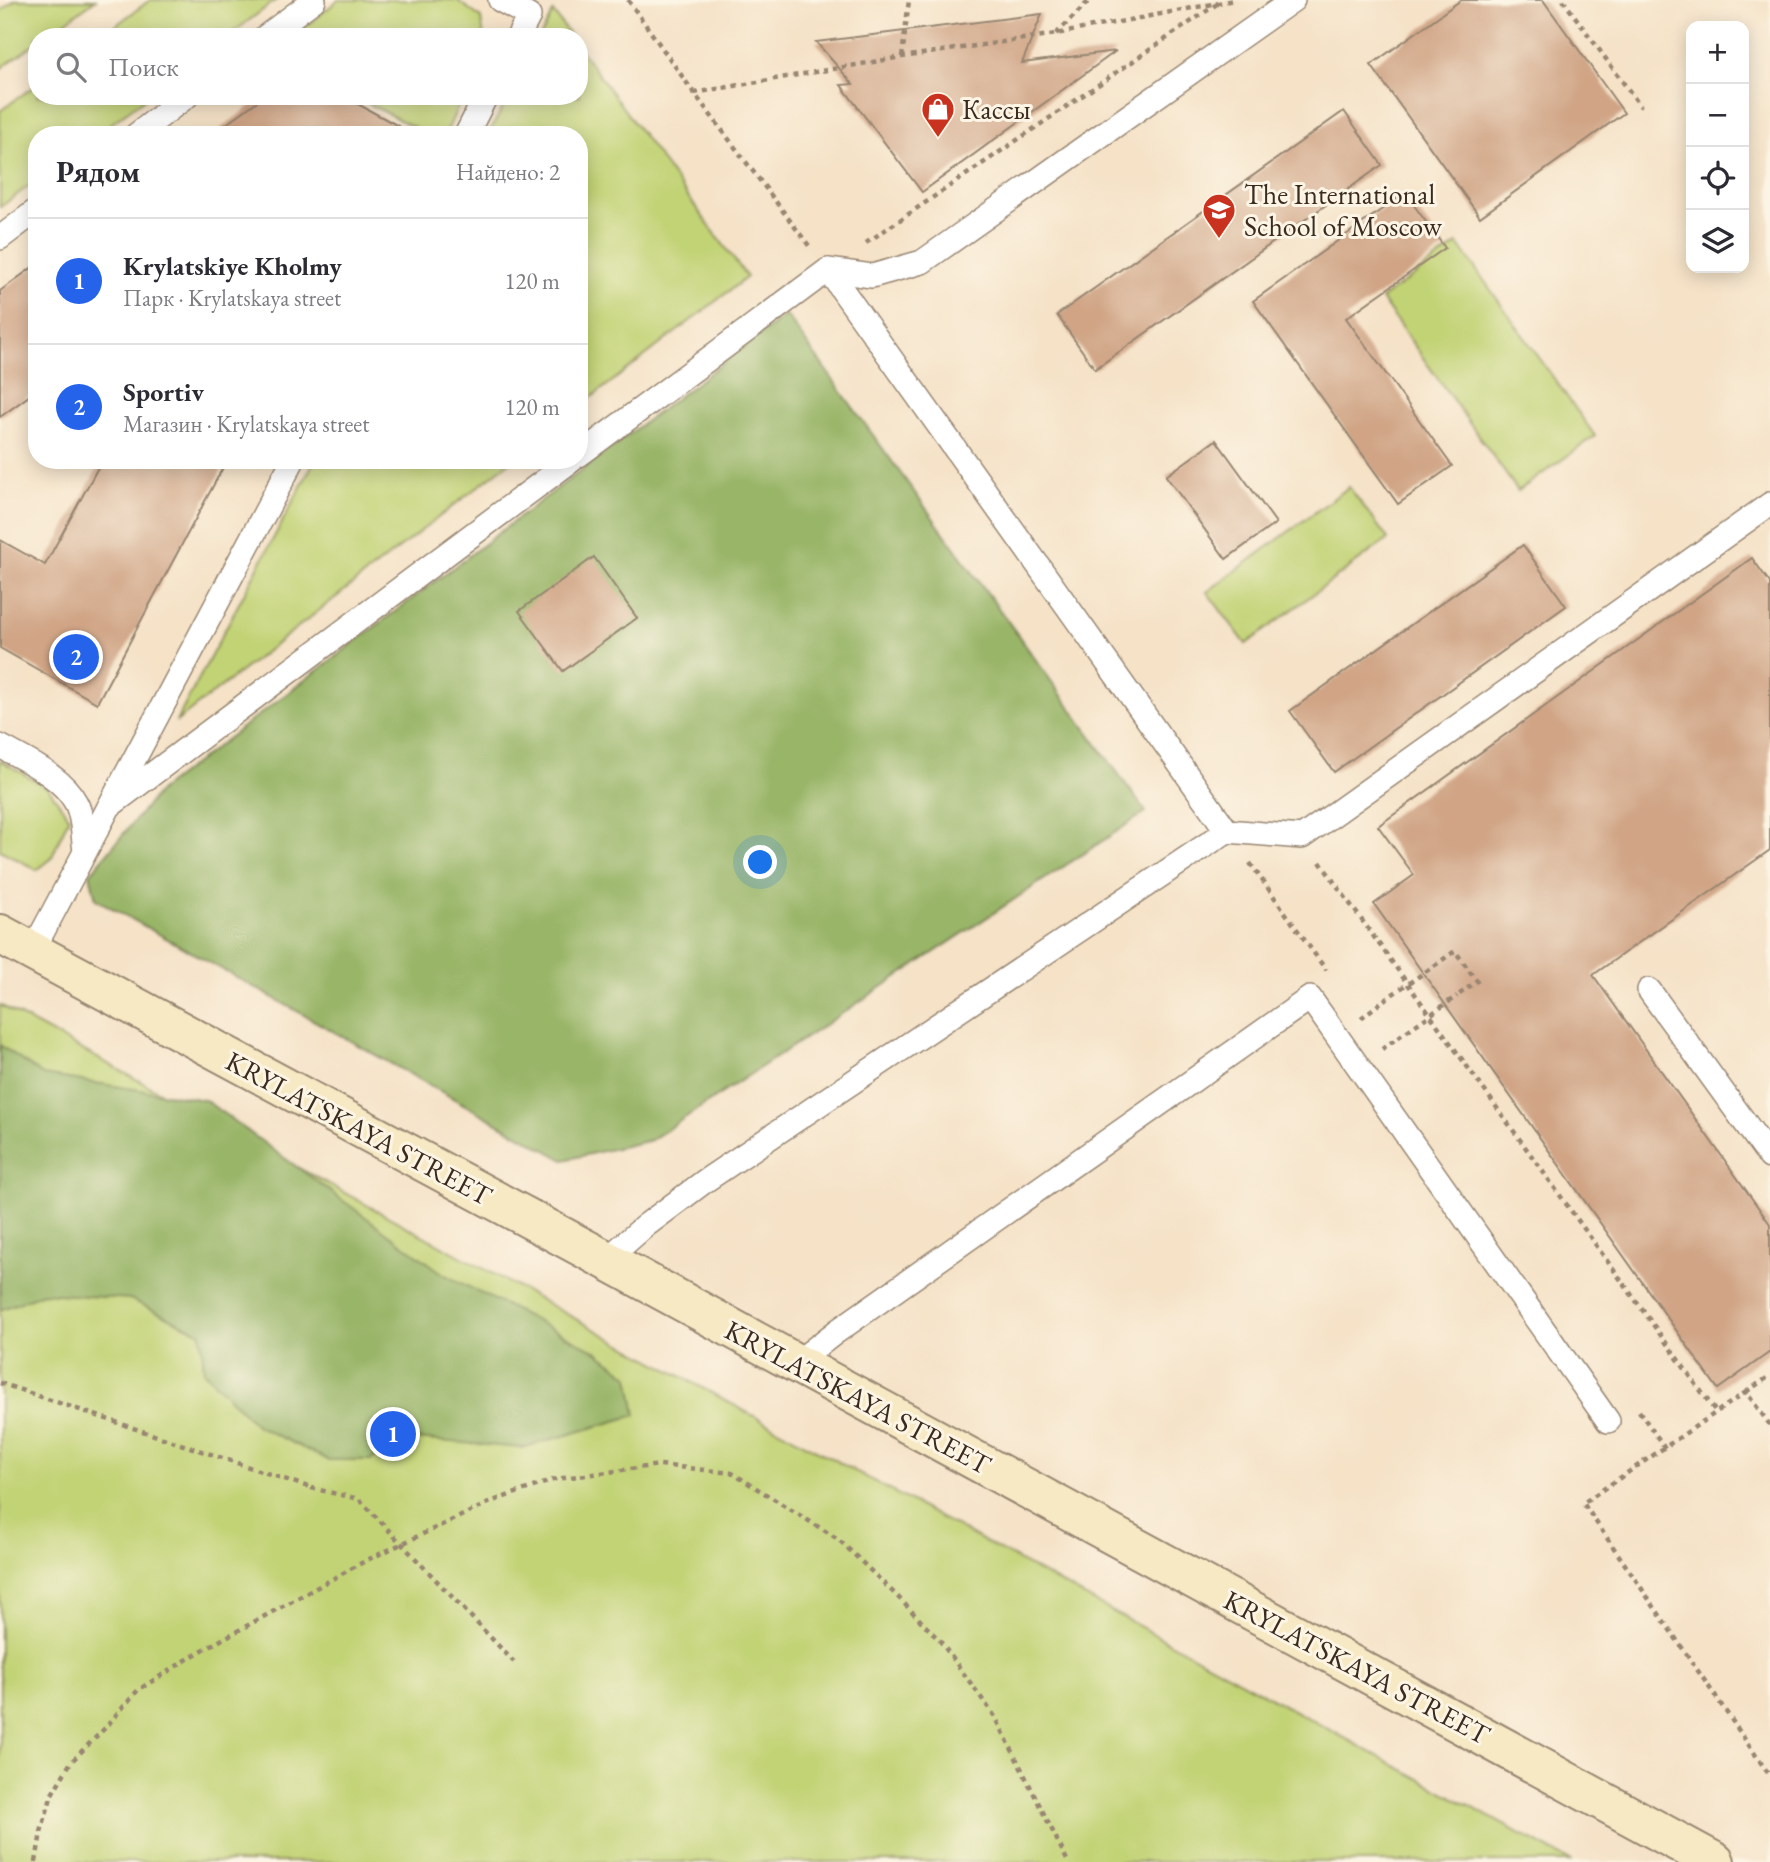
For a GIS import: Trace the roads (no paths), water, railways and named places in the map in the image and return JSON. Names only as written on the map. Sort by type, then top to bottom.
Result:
[{"type":"main road","name":"KRYLATSKAYA STREET","points":[[16,943],[1715,1862]]},
{"type":"lane","points":[[277,28],[314,0]]},
{"type":"lane","points":[[500,0],[529,16],[523,28]]},
{"type":"lane","points":[[588,448],[828,270],[872,276],[922,262],[1293,0]]},
{"type":"lane","points":[[148,126],[175,105]]},
{"type":"lane","points":[[471,126],[481,105]]},
{"type":"lane","points":[[0,238],[28,217]]},
{"type":"lane","points":[[828,270],[1227,831]]},
{"type":"lane","points":[[16,943],[85,852],[288,469]]},
{"type":"lane","points":[[111,805],[560,469]]},
{"type":"lane","points":[[606,1260],[645,1226],[705,1181],[1227,831],[1302,837],[1770,504]]},
{"type":"lane","points":[[0,746],[47,773],[65,789],[77,804],[85,852]]},
{"type":"lane","points":[[1649,990],[1770,1157]]},
{"type":"lane","points":[[796,1363],[836,1332],[1310,998],[1608,1421]]},
{"type":"place","name":"Кассы","points":[[938,139]]},
{"type":"place","name":"The International School of Moscow","points":[[1219,240]]},
{"type":"place","name":"Sportiv","points":[[76,657]]},
{"type":"place","name":"Krylatskiye Kholmy","points":[[393,1434]]}]
